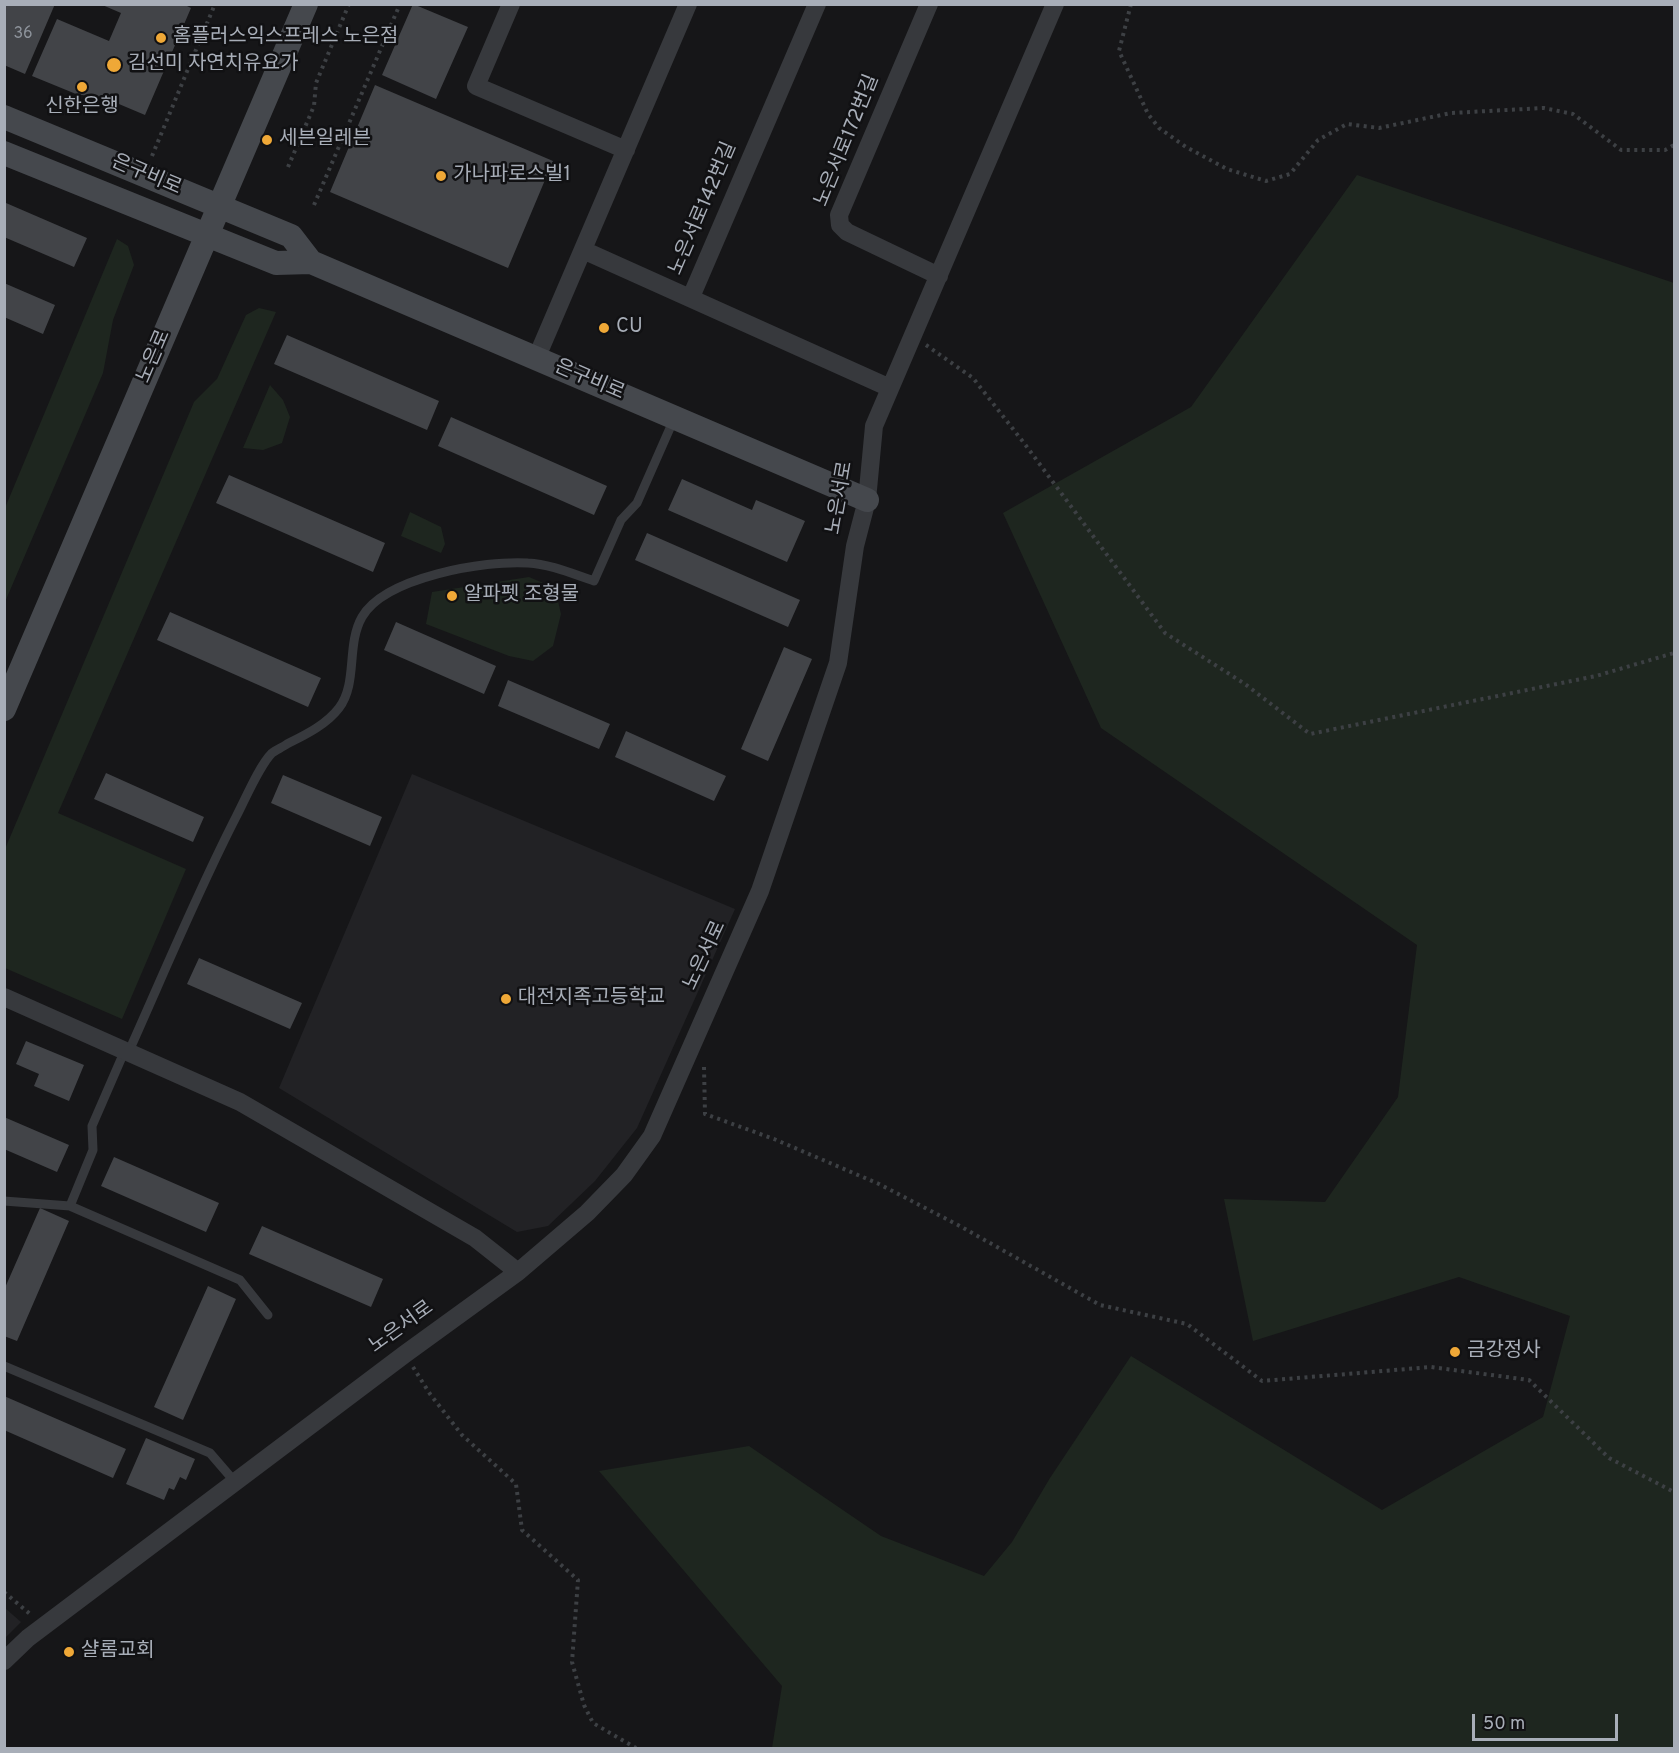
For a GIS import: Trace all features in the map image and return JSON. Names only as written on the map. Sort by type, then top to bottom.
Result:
[{"type":"street","name":"노은로","points":[[4,709],[306,4]]},
{"type":"street","points":[[511,4],[476,86],[626,150]]},
{"type":"street","points":[[536,358],[688,4]]},
{"type":"street","name":"노은서로142번길","points":[[817,4],[691,297],[890,388]]},
{"type":"street","name":"노은서로172번길","points":[[929,4],[839,215],[840,225],[847,232],[939,276]]},
{"type":"street","name":"노은서로","points":[[4,1661],[28,1638],[405,1354],[518,1272],[587,1213],[624,1175],[652,1136],[760,891],[838,663],[855,546],[867,500],[874,426],[1054,4]]},
{"type":"street","name":"은구비로","points":[[4,117],[291,236],[311,262]]},
{"type":"street","name":"은구비로","points":[[6,157],[276,263],[311,262],[867,500]]},
{"type":"street","points":[[583,250],[691,297]]},
{"type":"street","points":[[4,997],[240,1102],[475,1238],[518,1272]]},
{"type":"lane","points":[[70,1206],[93,1150],[92,1126],[228,833],[272,753],[316,729],[339,709],[349,690],[355,633],[361,618],[369,607],[389,593],[413,581],[479,564],[529,563],[594,581],[621,520],[637,503],[675,417]]},
{"type":"lane","points":[[4,1201],[70,1206],[240,1280],[268,1315]]},
{"type":"lane","points":[[4,1366],[210,1453],[235,1482]]},
{"type":"path","points":[[145,174],[216,4]]},
{"type":"path","points":[[288,167],[314,106],[316,83],[350,4]]},
{"type":"path","points":[[314,205],[400,4]]},
{"type":"path","points":[[1131,4],[1119,51],[1148,114],[1159,128],[1186,147],[1227,170],[1266,181],[1290,174],[1318,140],[1347,124],[1379,128],[1451,113],[1544,108],[1573,114],[1621,150],[1665,150],[1674,145]]},
{"type":"path","points":[[912,338],[922,342],[973,378],[1165,633],[1245,684],[1310,734],[1596,676],[1674,653]]},
{"type":"path","points":[[703,1063],[705,1114],[774,1139],[879,1184],[958,1225],[1100,1305],[1187,1324],[1262,1381],[1431,1367],[1529,1380],[1608,1458],[1674,1492]]},
{"type":"path","points":[[405,1354],[430,1394],[462,1435],[516,1484],[522,1530],[578,1580],[572,1662],[584,1705],[593,1723],[636,1749]]},
{"type":"path","points":[[4,1592],[30,1615]]},
{"type":"shaded area","points":[[1357,175],[1674,283],[1674,1748],[772,1748],[782,1686],[599,1471],[749,1446],[881,1536],[984,1576],[1012,1542],[1050,1478],[1131,1356],[1382,1510],[1543,1417],[1570,1316],[1459,1277],[1253,1341],[1224,1199],[1325,1202],[1398,1097],[1417,945],[1101,728],[1003,513],[1191,407]]},
{"type":"shaded area","points":[[117,239],[128,246],[134,265],[113,320],[103,373],[5,602],[5,508]]},
{"type":"shaded area","points":[[259,308],[276,312],[58,813],[186,869],[122,1019],[5,968],[5,849],[194,402],[217,379],[246,315]]},
{"type":"shaded area","points":[[270,385],[283,400],[290,417],[282,443],[263,450],[243,448]]},
{"type":"shaded area","points":[[410,512],[441,527],[445,544],[441,553],[401,536]]},
{"type":"shaded area","points":[[529,577],[555,588],[561,614],[553,646],[533,661],[509,656],[426,624],[432,592]]},
{"type":"shaded area","name":"대전지족고등학교","points":[[412,774],[735,909],[637,1128],[595,1181],[548,1226],[517,1232],[279,1088]]},
{"type":"shaded area","points":[[5,1608],[21,1622],[5,1638]]},
{"type":"building","points":[[4,4],[55,4],[25,74],[4,65]]},
{"type":"building","points":[[100,4],[183,4],[191,8],[145,115],[107,99],[76,94],[32,76],[57,19],[109,41],[121,13]]},
{"type":"building","points":[[413,4],[468,27],[436,99],[382,75]]},
{"type":"building","name":"가나파로스빌1","points":[[375,85],[553,161],[508,268],[330,192]]},
{"type":"building","points":[[6,203],[87,238],[74,267],[4,237]]},
{"type":"building","points":[[4,283],[55,305],[43,334],[4,317]]},
{"type":"building","points":[[287,335],[439,401],[427,430],[274,364]]},
{"type":"building","points":[[451,417],[607,486],[594,515],[438,446]]},
{"type":"building","points":[[229,475],[385,543],[373,572],[216,503]]},
{"type":"building","points":[[682,479],[752,510],[756,500],[805,521],[787,562],[668,510]]},
{"type":"building","points":[[647,533],[800,600],[788,627],[635,560]]},
{"type":"building","points":[[170,612],[321,678],[308,707],[157,640]]},
{"type":"building","points":[[396,622],[496,666],[484,694],[384,650]]},
{"type":"building","points":[[784,647],[812,659],[768,761],[741,749]]},
{"type":"building","points":[[508,680],[610,724],[599,749],[498,706]]},
{"type":"building","points":[[626,731],[726,776],[714,801],[615,757]]},
{"type":"building","points":[[106,773],[204,817],[193,842],[94,799]]},
{"type":"building","points":[[283,775],[382,817],[370,846],[271,803]]},
{"type":"building","points":[[199,958],[302,1003],[290,1029],[187,984]]},
{"type":"building","points":[[26,1041],[84,1065],[69,1101],[34,1086],[39,1074],[16,1064]]},
{"type":"building","points":[[4,1117],[69,1145],[57,1172],[4,1149]]},
{"type":"building","points":[[114,1157],[219,1203],[206,1232],[101,1186]]},
{"type":"building","points":[[40,1208],[69,1221],[17,1341],[4,1336],[4,1290]]},
{"type":"building","points":[[262,1226],[383,1279],[371,1307],[249,1254]]},
{"type":"building","points":[[208,1286],[236,1299],[183,1420],[154,1407]]},
{"type":"building","points":[[4,1396],[126,1449],[113,1478],[4,1430]]},
{"type":"building","points":[[146,1438],[195,1459],[186,1480],[180,1477],[174,1490],[169,1488],[164,1500],[126,1484]]},
{"type":"place","name":"홈플러스익스프레스 노은점","points":[[161,38]]},
{"type":"place","name":"김선미 자연치유요가","points":[[114,65]]},
{"type":"place","name":"신한은행","points":[[82,87]]},
{"type":"place","name":"세븐일레븐","points":[[267,140]]},
{"type":"place","name":"가나파로스빌1","points":[[441,176]]},
{"type":"place","name":"CU","points":[[604,328]]},
{"type":"place","name":"알파펫 조형물","points":[[452,596]]},
{"type":"place","name":"대전지족고등학교","points":[[506,999]]},
{"type":"place","name":"금강정사","points":[[1455,1352]]},
{"type":"place","name":"샬롬교회","points":[[69,1652]]}]
